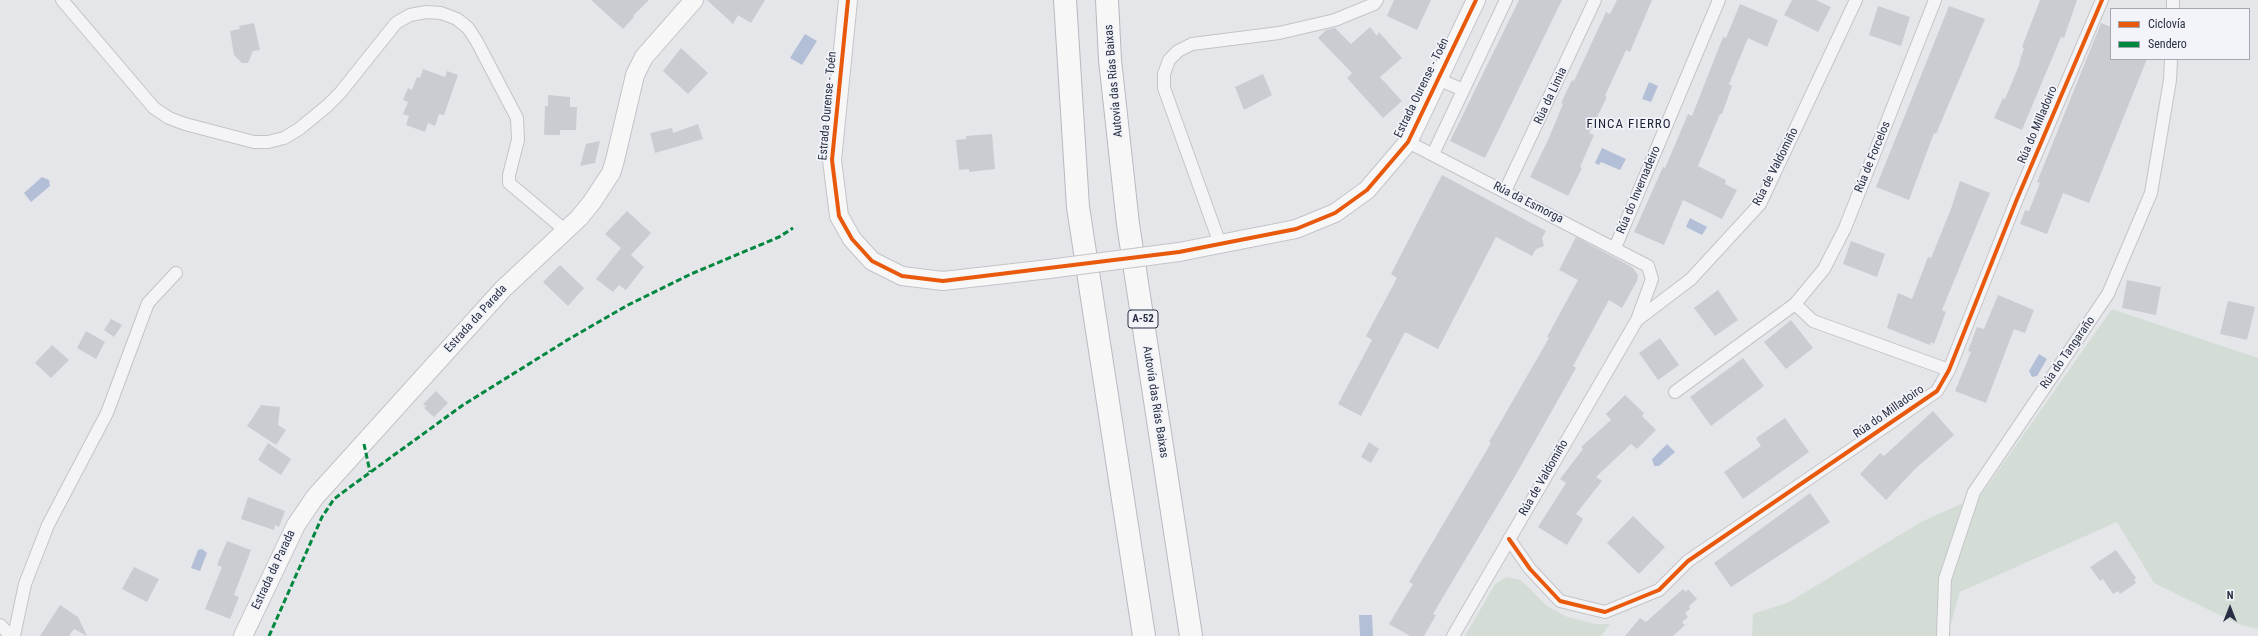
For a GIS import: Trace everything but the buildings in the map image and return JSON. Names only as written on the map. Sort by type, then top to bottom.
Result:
[{"type":"highway","points":[[1065,0],[1078,207],[1144,636]]},
{"type":"highway","name":"Autovía das Rías Baixas","points":[[1107,0],[1110,60],[1128,224],[1191,636]]},
{"type":"street","points":[[62,0],[154,108],[169,118],[184,124],[254,142],[268,142],[284,138],[299,129],[340,93],[396,23],[410,15],[426,12],[441,13],[457,19],[468,28],[476,40],[517,118],[518,140],[508,175],[509,183],[566,231]]},
{"type":"street","name":"Estrada da Parada","points":[[243,636],[296,525],[315,497],[503,289],[579,218],[610,173],[622,138],[635,75],[644,57],[694,0]]},
{"type":"street","name":"Estrada Ourense - Toén","points":[[848,0],[832,160],[839,216],[852,239],[872,261],[902,276],[943,281],[1179,252],[1296,230],[1335,213],[1367,190],[1408,142],[1476,0]]},
{"type":"street","points":[[1220,244],[1164,88],[1164,74],[1168,60],[1178,51],[1192,44],[1279,33],[1335,20],[1374,4],[1378,0]]},
{"type":"street","points":[[1433,154],[1506,0]]},
{"type":"street","name":"Rúa da Limia","points":[[1505,191],[1596,0]]},
{"type":"street","name":"Rúa do Invernadeiro","points":[[1615,248],[1719,0]]},
{"type":"street","name":"Rúa de Valdomiño","points":[[1637,320],[1691,279],[1760,204],[1856,0]]},
{"type":"street","name":"Rúa de Forcelos","points":[[1675,392],[1795,304],[1824,268],[1845,228],[1935,0]]},
{"type":"street","name":"Rúa do Milladoiro","points":[[1509,539],[1530,569],[1560,601],[1605,612],[1659,590],[1688,561],[1937,391],[1949,370],[2017,199],[2102,0]]},
{"type":"street","name":"Rúa do Tangaraño","points":[[1943,636],[1945,579],[1974,492],[2108,294],[2151,192],[2170,80],[2171,60]]},
{"type":"street","points":[[1438,79],[1463,90]]},
{"type":"street","name":"Rúa da Esmorga","points":[[1408,142],[1648,266]]},
{"type":"street","name":"Rúa de Valdomiño","points":[[1453,636],[1637,320],[1652,279],[1648,266]]},
{"type":"street","points":[[0,625],[12,636],[25,584],[48,525],[107,413],[148,303],[176,272]]},
{"type":"street","points":[[1795,304],[1813,321],[1949,370]]},
{"type":"shaded area","points":[[2112,309],[2258,358],[2258,629],[2238,624],[2154,583],[2117,522],[1960,592],[1949,630],[1951,636],[1752,636],[1753,614],[1789,602],[1921,522],[1981,495]]},
{"type":"shaded area","points":[[1506,577],[1521,580],[1547,606],[1567,617],[1595,624],[1610,624],[1601,636],[1465,636],[1495,584]]},
{"type":"water","points":[[805,34],[817,41],[802,65],[790,58]]},
{"type":"water","points":[[1649,82],[1658,86],[1651,102],[1642,99]]},
{"type":"water","points":[[1602,148],[1626,159],[1620,170],[1601,162],[1599,165],[1595,163]]},
{"type":"water","points":[[42,177],[49,180],[50,186],[31,202],[24,193]]},
{"type":"water","points":[[1690,218],[1707,227],[1702,235],[1686,227]]},
{"type":"water","points":[[2039,354],[2047,359],[2037,376],[2032,377],[2029,371]]},
{"type":"water","points":[[1667,444],[1675,452],[1659,466],[1654,466],[1652,459]]},
{"type":"water","points":[[202,549],[207,553],[200,571],[191,568],[198,550]]},
{"type":"water","points":[[1359,615],[1372,615],[1373,636],[1360,636]]},
{"type":"marked path","points":[[269,636],[322,517],[334,499],[463,405],[569,339],[628,305],[691,274],[779,237],[793,228]]},
{"type":"marked path","points":[[364,444],[370,472]]},
{"type":"cycle path","points":[[848,0],[832,160],[839,216],[852,239],[872,261],[902,276],[943,281],[1179,252],[1296,229],[1335,213],[1367,190],[1408,142],[1476,0]]},
{"type":"cycle path","points":[[1509,539],[1530,569],[1560,601],[1605,612],[1659,590],[1688,561],[1937,391],[1949,370],[2017,199],[2102,0]]},
{"type":"district","name":"FINCA FIERRO","points":[[1629,125]]}]
